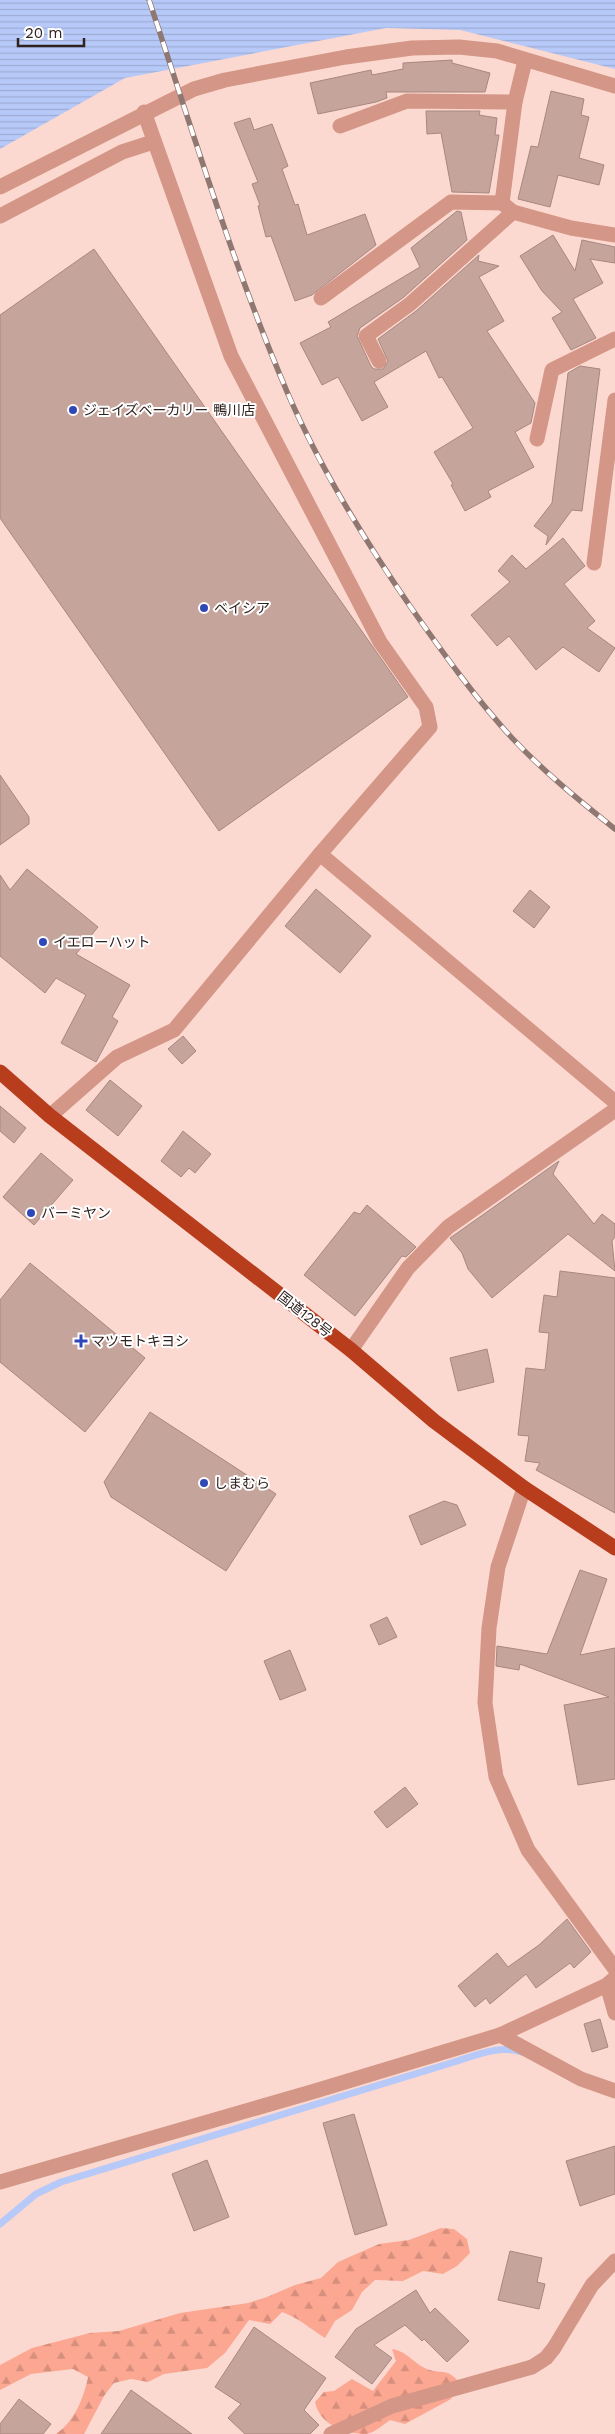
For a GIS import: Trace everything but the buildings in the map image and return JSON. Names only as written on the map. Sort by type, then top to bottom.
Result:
[{"type":"highway","name":"国道128号","points":[[0,1072],[50,1116],[351,1350],[434,1421],[524,1488],[615,1548]]},
{"type":"street","points":[[0,187],[144,112],[194,89],[225,80],[346,56],[412,48],[460,47],[497,51],[525,61],[615,86]]},
{"type":"street","points":[[380,361],[366,336],[410,304],[507,208],[515,102],[525,61]]},
{"type":"street","points":[[340,126],[407,101],[515,102]]},
{"type":"street","points":[[50,1116],[117,1058],[174,1030],[320,854],[430,727],[426,707],[380,642],[231,356],[153,142],[144,112]]},
{"type":"street","points":[[0,216],[122,152],[153,142]]},
{"type":"street","points":[[320,298],[451,202],[507,208],[571,228],[615,235]]},
{"type":"street","points":[[537,439],[552,370],[615,339]]},
{"type":"street","points":[[594,563],[615,400]]},
{"type":"street","points":[[320,854],[615,1102]]},
{"type":"street","points":[[351,1350],[408,1268],[448,1227],[615,1110]]},
{"type":"street","points":[[524,1488],[498,1567],[489,1628],[485,1702],[496,1776],[528,1850],[615,1969]]},
{"type":"street","points":[[0,2182],[315,2091],[500,2034],[611,1982],[615,2013]]},
{"type":"street","points":[[500,2034],[581,2079],[615,2091]]},
{"type":"street","points":[[331,2434],[392,2406],[532,2367],[546,2358],[554,2348],[592,2285],[615,2261]]},
{"type":"green space","points":[[441,2228],[454,2229],[467,2239],[470,2253],[457,2266],[443,2274],[423,2271],[403,2281],[375,2280],[362,2292],[352,2310],[335,2321],[325,2338],[299,2320],[282,2312],[270,2324],[249,2320],[225,2353],[207,2368],[164,2374],[148,2382],[131,2379],[114,2383],[104,2396],[84,2434],[56,2434],[73,2416],[81,2401],[86,2385],[88,2377],[73,2369],[31,2374],[0,2390],[0,2365],[32,2348],[90,2333],[119,2331],[180,2313],[248,2303],[295,2285],[321,2278],[338,2262],[379,2244],[409,2240]]},
{"type":"green space","points":[[392,2349],[402,2352],[427,2369],[448,2373],[455,2378],[460,2383],[451,2399],[405,2424],[390,2420],[367,2434],[358,2434],[334,2427],[322,2417],[315,2402],[324,2392],[334,2391],[352,2379],[373,2391],[396,2361]]},
{"type":"water","points":[[0,0],[615,0],[615,69],[460,30],[386,28],[125,78],[0,149]]},
{"type":"waterway","points":[[0,2224],[36,2194],[61,2182],[476,2055],[495,2050],[521,2052]]},
{"type":"railway","points":[[149,0],[214,198],[249,297],[288,394],[329,477],[361,531],[412,609],[473,692],[513,739],[537,763],[615,829]]},
{"type":"place","name":"ジェイズベーカリー 鴨川店","points":[[73,410]]},
{"type":"place","name":"ベイシア","points":[[204,608]]},
{"type":"place","name":"イエローハット","points":[[43,942]]},
{"type":"place","name":"バーミヤン","points":[[31,1213]]},
{"type":"place","name":"マツモトキヨシ","points":[[81,1341]]},
{"type":"place","name":"しまむら","points":[[204,1483]]}]
